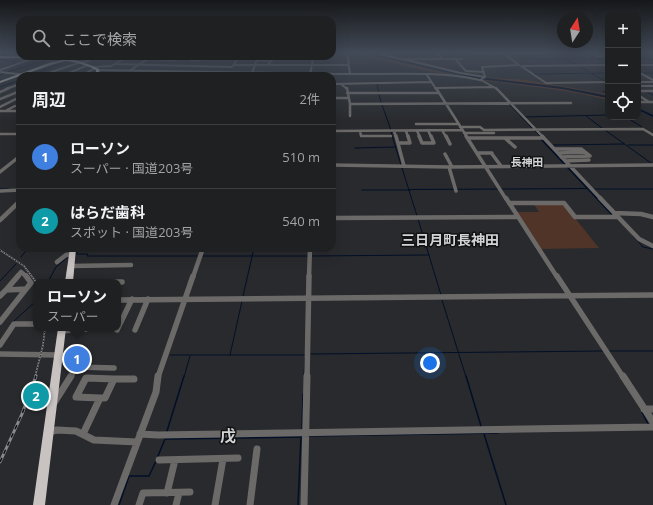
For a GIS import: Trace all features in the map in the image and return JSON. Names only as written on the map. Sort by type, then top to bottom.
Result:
[{"type":"highway","points":[[69,279],[73,252]]},
{"type":"highway","points":[[39,505],[62,331]]},
{"type":"main road","points":[[0,82],[16,76]]},
{"type":"street","points":[[427,76],[518,217],[653,422]]},
{"type":"street","points":[[438,76],[466,77],[481,80],[494,87],[534,130],[558,153],[565,161],[567,166],[592,189],[613,215],[618,217],[639,239],[653,246]]},
{"type":"street","points":[[476,76],[485,77]]},
{"type":"street","points":[[534,76],[546,83],[605,82]]},
{"type":"street","points":[[644,76],[653,81]]},
{"type":"street","points":[[481,80],[485,77]]},
{"type":"street","points":[[641,82],[653,81]]},
{"type":"street","points":[[336,84],[431,82]]},
{"type":"street","points":[[342,83],[347,88],[350,104],[350,116]]},
{"type":"street","points":[[5,90],[16,86]]},
{"type":"street","points":[[641,87],[653,86]]},
{"type":"street","points":[[435,88],[494,87]]},
{"type":"street","points":[[641,89],[644,91],[653,91]]},
{"type":"street","points":[[0,90],[16,91]]},
{"type":"street","points":[[1,99],[16,93]]},
{"type":"street","points":[[347,93],[438,94]]},
{"type":"street","points":[[641,97],[652,102]]},
{"type":"street","points":[[336,98],[349,98]]},
{"type":"street","points":[[1,99],[14,100]]},
{"type":"street","points":[[0,107],[14,100]]},
{"type":"street","points":[[641,102],[652,102]]},
{"type":"street","points":[[350,104],[572,103]]},
{"type":"street","points":[[5,111],[15,106]]},
{"type":"street","points":[[0,111],[16,111]]},
{"type":"street","points":[[416,124],[494,133]]},
{"type":"street","points":[[424,124],[436,127]]},
{"type":"street","points":[[417,130],[422,144],[434,144],[424,124]]},
{"type":"street","points":[[336,131],[442,130],[480,127],[484,130],[643,129],[653,135]]},
{"type":"street","points":[[442,130],[450,144]]},
{"type":"street","points":[[360,131],[360,136],[391,138],[389,131]]},
{"type":"street","points":[[394,131],[404,166]]},
{"type":"street","points":[[398,143],[410,143],[406,131]]},
{"type":"street","points":[[0,134],[16,134]]},
{"type":"street","points":[[0,139],[6,134]]},
{"type":"street","points":[[468,138],[544,138]]},
{"type":"street","points":[[506,139],[515,147]]},
{"type":"street","points":[[554,149],[581,149],[594,165]]},
{"type":"street","points":[[477,153],[492,153],[501,166]]},
{"type":"street","points":[[558,153],[585,154]]},
{"type":"street","points":[[445,154],[450,167],[455,190]]},
{"type":"street","points":[[561,157],[585,154]]},
{"type":"street","points":[[0,172],[16,159]]},
{"type":"street","points":[[565,161],[589,160]]},
{"type":"street","points":[[336,165],[486,167],[653,165]]},
{"type":"street","points":[[0,191],[16,190]]},
{"type":"street","points":[[509,203],[564,203],[575,217],[641,214],[653,217]]},
{"type":"street","points":[[0,220],[16,205]]},
{"type":"street","points":[[336,218],[518,217]]},
{"type":"street","points":[[57,262],[71,252]]},
{"type":"street","points":[[114,505],[156,392],[158,373],[202,252]]},
{"type":"street","points":[[304,505],[310,252]]},
{"type":"street","points":[[71,266],[131,265]]},
{"type":"street","points":[[0,296],[21,272],[24,273],[31,283],[0,322]]},
{"type":"street","points":[[6,290],[26,289]]},
{"type":"street","points":[[121,300],[653,295]]},
{"type":"street","points":[[121,322],[132,299]]},
{"type":"street","points":[[135,330],[148,299]]},
{"type":"street","points":[[0,313],[7,312]]},
{"type":"street","points":[[0,345],[14,324],[33,324]]},
{"type":"street","points":[[0,354],[58,356]]},
{"type":"street","points":[[51,406],[57,400],[77,367],[114,368]]},
{"type":"street","points":[[114,379],[104,398],[76,398],[86,378],[134,379]]},
{"type":"street","points":[[83,434],[100,398]]},
{"type":"street","points":[[644,409],[653,409]]},
{"type":"street","points":[[140,434],[306,433],[653,427]]},
{"type":"street","points":[[48,433],[57,430],[76,432],[94,440],[137,442]]},
{"type":"street","points":[[250,505],[257,449]]},
{"type":"street","points":[[215,505],[223,458]]},
{"type":"street","points":[[159,460],[238,458]]},
{"type":"street","points":[[167,493],[175,460]]},
{"type":"street","points":[[176,505],[179,492]]},
{"type":"street","points":[[139,505],[143,493],[190,492]]},
{"type":"shaded area","points":[[452,76],[559,88],[605,97],[605,99],[557,90],[470,78],[484,82]]},
{"type":"shaded area","points":[[472,76],[526,80],[605,93],[605,95],[562,87]]},
{"type":"shaded area","points":[[533,203],[563,203],[599,248],[541,249],[516,212],[539,212]]},
{"type":"water","points":[[540,139],[542,139],[615,216],[612,216],[587,189],[409,190],[586,188]]},
{"type":"waterway","points":[[468,76],[562,88],[605,96]]},
{"type":"waterway","points":[[595,76],[605,81]]},
{"type":"waterway","points":[[0,87],[16,81]]},
{"type":"waterway","points":[[377,84],[379,93]]},
{"type":"waterway","points":[[647,92],[653,95]]},
{"type":"waterway","points":[[379,94],[381,103]]},
{"type":"waterway","points":[[382,105],[391,130]]},
{"type":"waterway","points":[[510,105],[532,128]]},
{"type":"waterway","points":[[641,110],[653,116]]},
{"type":"waterway","points":[[525,117],[605,115]]},
{"type":"waterway","points":[[586,116],[602,128]]},
{"type":"waterway","points":[[631,120],[642,127]]},
{"type":"waterway","points":[[605,130],[651,163]]},
{"type":"waterway","points":[[535,131],[541,137]]},
{"type":"waterway","points":[[391,132],[396,147]]},
{"type":"waterway","points":[[553,145],[624,144]]},
{"type":"waterway","points":[[628,145],[653,145]]},
{"type":"waterway","points":[[355,148],[396,147]]},
{"type":"waterway","points":[[396,147],[401,165]]},
{"type":"waterway","points":[[402,168],[409,190]]},
{"type":"waterway","points":[[0,189],[9,189]]},
{"type":"waterway","points":[[594,189],[653,189]]},
{"type":"waterway","points":[[362,190],[409,190]]},
{"type":"waterway","points":[[409,190],[417,216]]},
{"type":"waterway","points":[[418,219],[429,255]]},
{"type":"waterway","points":[[633,236],[643,247],[653,249]]},
{"type":"waterway","points":[[21,257],[25,252]]},
{"type":"waterway","points":[[77,252],[77,254],[88,254],[87,256],[197,256]]},
{"type":"waterway","points":[[252,256],[253,252]]},
{"type":"waterway","points":[[312,256],[429,255]]},
{"type":"waterway","points":[[429,255],[441,295]]},
{"type":"waterway","points":[[50,279],[56,267],[69,256]]},
{"type":"waterway","points":[[203,256],[252,256]]},
{"type":"waterway","points":[[243,296],[252,256]]},
{"type":"waterway","points":[[252,256],[308,256]]},
{"type":"waterway","points":[[0,281],[16,264]]},
{"type":"waterway","points":[[442,300],[458,352]]},
{"type":"waterway","points":[[230,355],[242,301]]},
{"type":"waterway","points":[[13,322],[33,304]]},
{"type":"waterway","points":[[458,352],[603,351]]},
{"type":"waterway","points":[[610,351],[653,351]]},
{"type":"waterway","points":[[311,354],[458,352]]},
{"type":"waterway","points":[[458,352],[466,377]]},
{"type":"waterway","points":[[170,355],[230,355]]},
{"type":"waterway","points":[[230,355],[305,355]]},
{"type":"waterway","points":[[184,377],[190,356]]},
{"type":"waterway","points":[[304,375],[305,358]]},
{"type":"waterway","points":[[167,431],[184,376]]},
{"type":"waterway","points":[[466,376],[481,426]]},
{"type":"waterway","points":[[302,430],[303,394]]},
{"type":"waterway","points":[[642,412],[648,424]]},
{"type":"waterway","points":[[309,436],[498,433]]},
{"type":"waterway","points":[[484,434],[506,505]]},
{"type":"waterway","points":[[298,505],[301,436]]},
{"type":"waterway","points":[[158,456],[165,439],[300,437]]},
{"type":"waterway","points":[[119,505],[129,476],[149,476],[156,461]]},
{"type":"railway","points":[[0,250],[24,266],[34,279]]},
{"type":"railway","points":[[35,377],[43,345],[45,331]]},
{"type":"railway","points":[[0,462],[22,414],[36,376]]},
{"type":"place","name":"ローソン","points":[[77,359]]},
{"type":"place","name":"はらだ歯科","points":[[36,396]]},
{"type":"district","name":"長神田","points":[[527,162]]},
{"type":"district","name":"三日月町長神田","points":[[450,240]]},
{"type":"district","name":"戊","points":[[228,436]]}]
